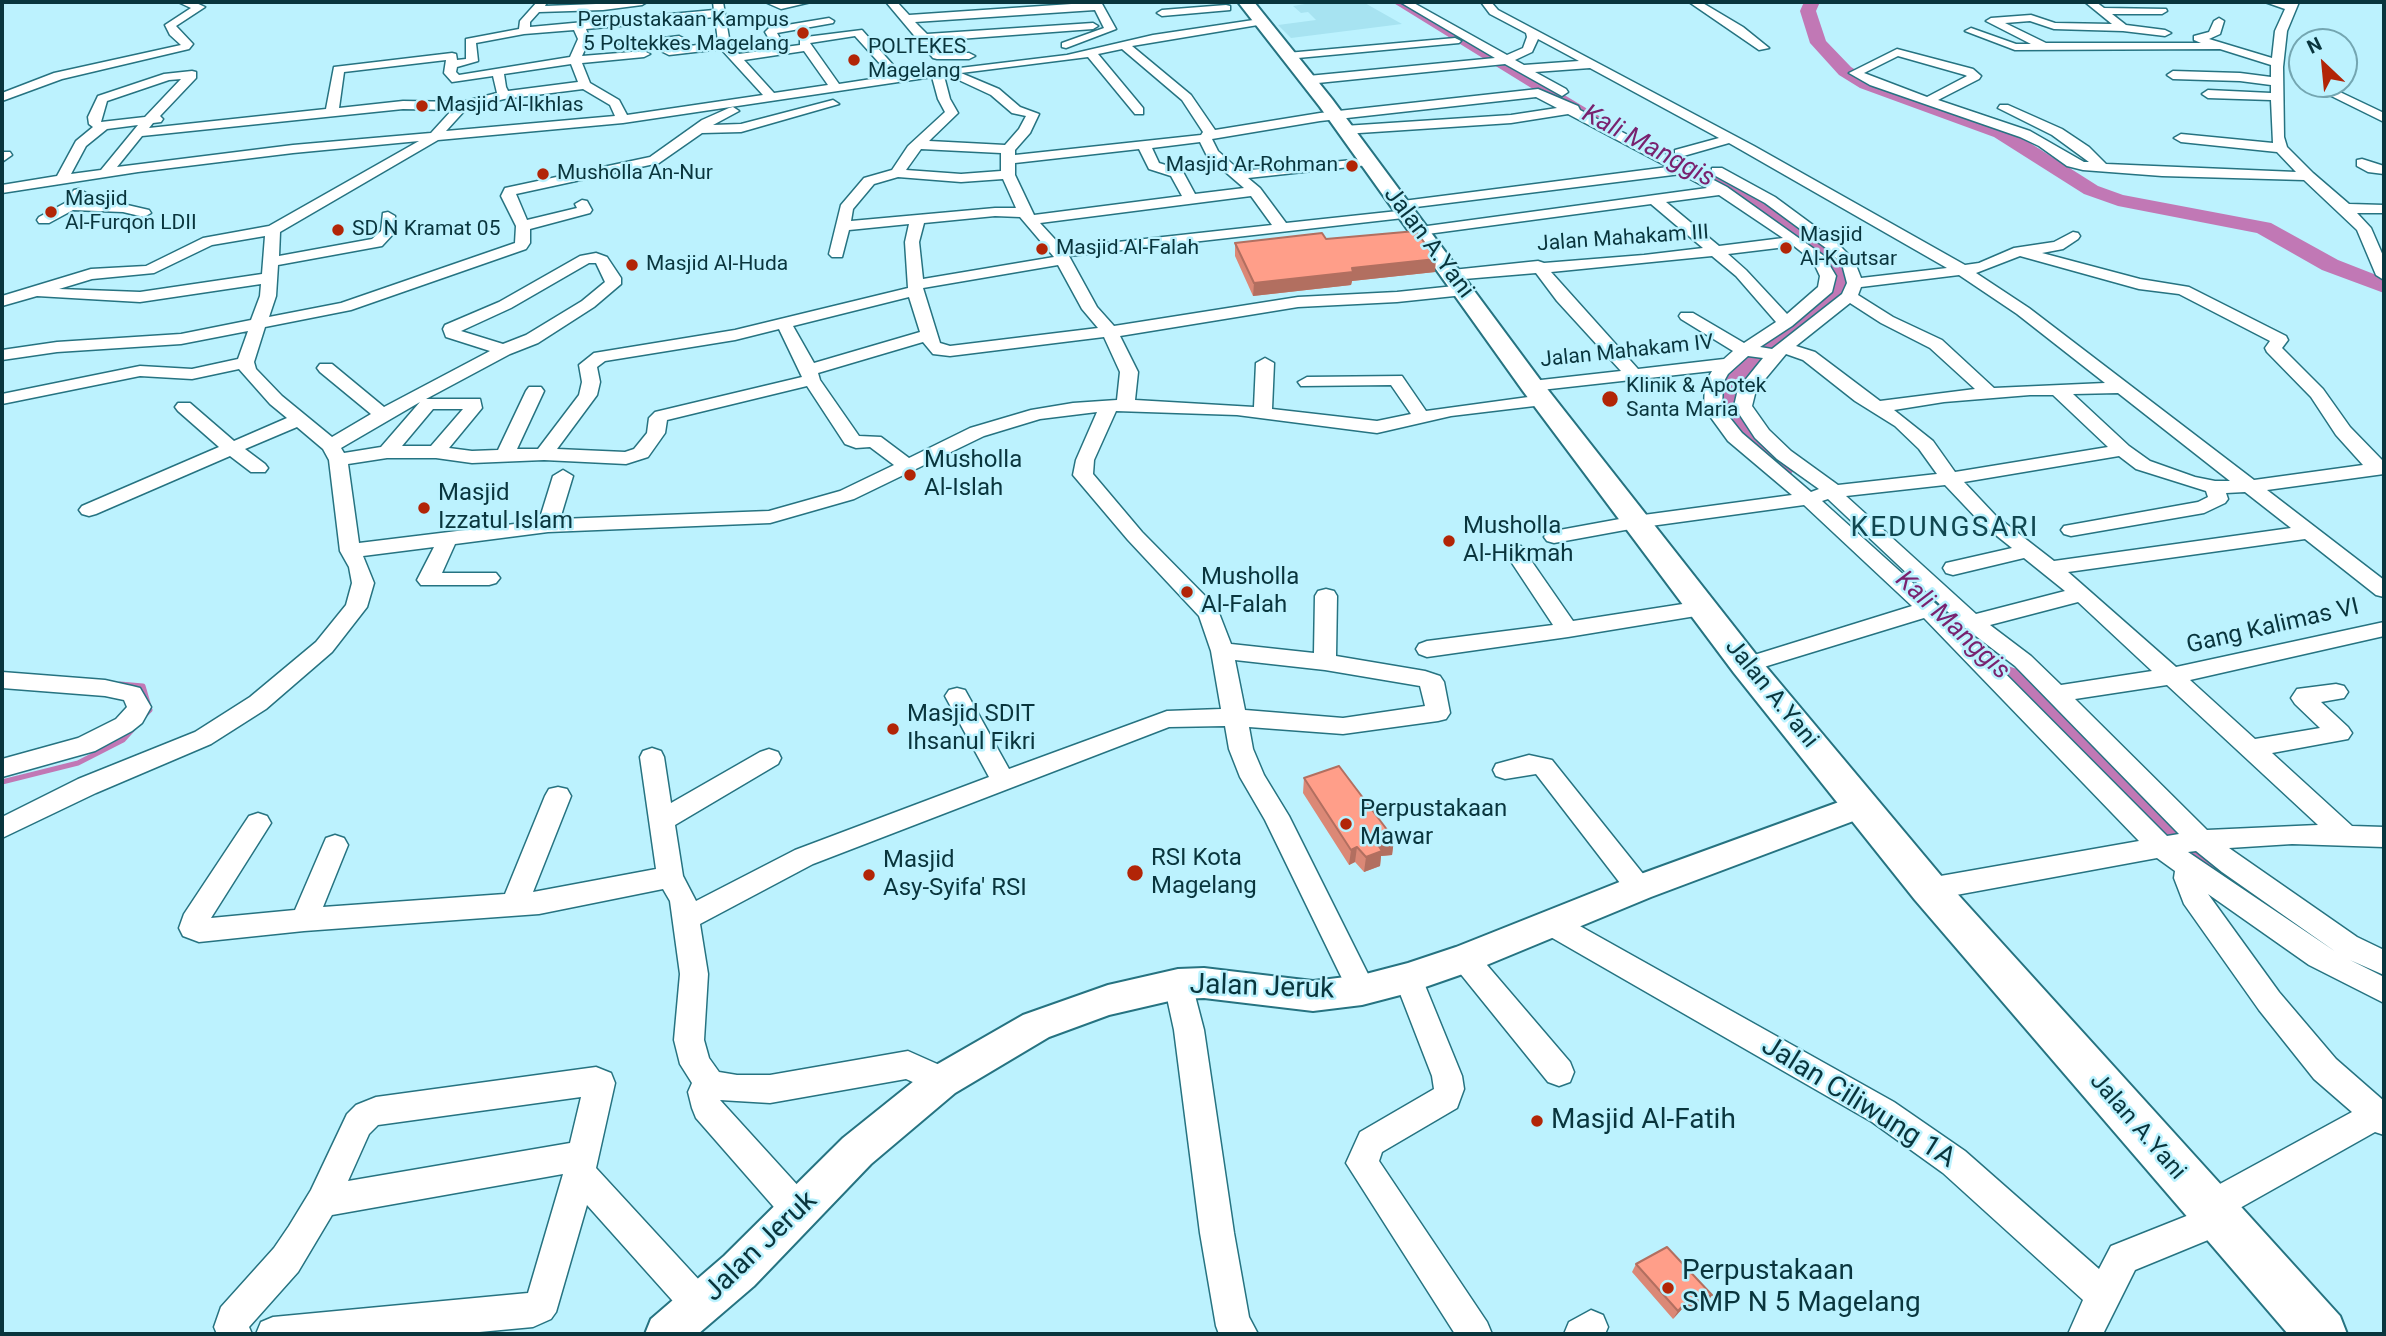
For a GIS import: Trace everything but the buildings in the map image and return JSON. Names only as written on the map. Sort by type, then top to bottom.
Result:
[{"type":"highway","name":"Jalan A.Yani","points":[[1246,2],[1260,22],[1286,46],[1308,80],[1538,393],[1746,665],[1929,889],[2213,1214],[2322,1334]]},
{"type":"main road","name":"Jalan Jeruk","points":[[666,1334],[700,1306],[857,1151],[942,1081],[1036,1026],[1108,1000],[1178,984],[1204,984],[1313,996],[1362,990],[1408,978],[1465,959],[1639,888],[1861,806]]},
{"type":"street","points":[[2,97],[39,82],[185,47],[187,44],[174,33],[170,25],[200,7],[183,2]]},
{"type":"street","points":[[524,32],[524,24],[539,5],[603,7],[642,2]]},
{"type":"street","points":[[770,2],[781,6],[806,2]]},
{"type":"street","points":[[891,2],[937,55],[944,58],[1069,44],[1097,30]]},
{"type":"street","points":[[1154,2],[1174,34]]},
{"type":"street","points":[[1390,2],[1430,29],[1498,61]]},
{"type":"street","points":[[1405,2],[1577,109],[1722,190],[1819,259],[1828,276],[1826,289],[1786,323],[1727,364],[1714,383],[1713,408],[1735,437],[1820,496],[1839,501],[1972,622],[2023,662],[2113,754],[2183,852],[2187,878],[2194,896],[2269,1001],[2325,1069],[2374,1119],[2213,1214],[2123,1258],[2085,1334]]},
{"type":"street","points":[[1694,2],[1740,29],[1762,48]]},
{"type":"street","points":[[2090,2],[2123,28]]},
{"type":"street","points":[[2270,2],[2294,5],[2281,31],[2282,67],[2277,82],[2277,137],[2281,148],[2384,246]]},
{"type":"street","points":[[1482,3],[1961,269],[2023,311],[2384,590]]},
{"type":"street","points":[[905,19],[1093,6],[1110,27],[1097,30],[924,38]]},
{"type":"street","points":[[450,65],[472,61],[470,41],[524,32],[682,16],[719,7],[724,45],[767,98]]},
{"type":"street","points":[[1162,13],[1226,8]]},
{"type":"street","points":[[2102,11],[2162,11]]},
{"type":"street","points":[[675,47],[682,16]]},
{"type":"street","points":[[2047,47],[1991,21],[2031,18],[2054,26],[2123,28],[2198,38],[2282,67]]},
{"type":"street","points":[[781,50],[771,32],[773,30],[842,19]]},
{"type":"street","points":[[2198,38],[2214,34],[2219,21]]},
{"type":"street","points":[[2,188],[293,149],[623,119],[900,78],[1048,61],[1174,34],[1260,22]]},
{"type":"street","points":[[2054,26],[2076,45]]},
{"type":"street","points":[[576,27],[583,32],[584,39],[576,53],[585,85]]},
{"type":"street","points":[[1308,80],[1498,61],[1528,50],[1534,37],[1531,31]]},
{"type":"street","points":[[1971,31],[2007,46],[2218,46]]},
{"type":"street","points":[[836,88],[804,43],[806,40],[858,32],[900,78]]},
{"type":"street","points":[[1286,46],[1385,48],[1455,41]]},
{"type":"street","points":[[1122,44],[1186,98],[1208,136],[1212,153],[1255,191],[1282,228]]},
{"type":"street","points":[[332,113],[338,69],[348,66],[448,55],[452,56],[450,73],[456,79],[576,53],[636,46],[724,45]]},
{"type":"street","points":[[737,58],[807,47]]},
{"type":"street","points":[[1385,48],[1408,71]]},
{"type":"street","points":[[576,53],[644,54]]},
{"type":"street","points":[[1091,53],[1139,110]]},
{"type":"street","points":[[1928,101],[1975,75],[1930,66],[1895,53],[1855,72],[1865,79],[1895,84],[1928,101],[2025,134],[2044,143],[2072,163],[2102,167],[2308,176]]},
{"type":"street","points":[[336,82],[405,72],[417,63]]},
{"type":"street","points":[[1523,76],[1598,67]]},
{"type":"street","points":[[919,145],[1008,154],[1208,136],[1541,87],[1598,67]]},
{"type":"street","points":[[498,72],[504,95]]},
{"type":"street","points":[[897,173],[919,145],[952,113],[944,99],[944,72]]},
{"type":"street","points":[[944,72],[995,92],[1016,110],[1033,114],[1008,154],[1008,176],[1027,216],[1061,256],[1090,309],[1109,331],[1129,372],[1117,405],[1085,460],[1083,475],[1135,536],[1209,613],[1222,651],[1241,748],[1252,777],[1276,816],[1362,990]]},
{"type":"street","points":[[105,173],[149,119],[191,74],[155,81],[102,99],[95,110],[95,124],[103,126],[149,119],[263,113],[309,115]]},
{"type":"street","points":[[2173,75],[2240,77],[2277,82]]},
{"type":"street","points":[[2,82],[39,82]]},
{"type":"street","points":[[138,132],[403,105],[462,106],[504,95],[585,85],[615,103],[623,119]]},
{"type":"street","points":[[1335,116],[1454,89]]},
{"type":"street","points":[[2208,94],[2277,97]]},
{"type":"street","points":[[2,355],[57,347],[181,339],[345,307],[516,249],[523,243],[523,226],[508,196],[510,191],[654,160],[707,122],[767,98]]},
{"type":"street","points":[[2342,98],[2384,118]]},
{"type":"street","points":[[699,129],[741,128],[833,103]]},
{"type":"street","points":[[2,301],[91,274],[149,270],[208,242],[273,230],[435,136],[462,106]]},
{"type":"street","points":[[2004,108],[2057,132],[2084,150],[2102,167]]},
{"type":"street","points":[[1335,116],[1511,119],[1577,109],[1680,153],[1752,190],[1805,224],[1849,263],[1852,289]]},
{"type":"street","points":[[62,179],[82,144],[103,126]]},
{"type":"street","points":[[2181,138],[2281,148]]},
{"type":"street","points":[[1680,153],[1730,139]]},
{"type":"street","points":[[1143,143],[1154,166],[1177,173],[1189,197]]},
{"type":"street","points":[[1232,171],[1368,161]]},
{"type":"street","points":[[2361,163],[2373,169],[2384,170]]},
{"type":"street","points":[[544,454],[588,394],[591,382],[588,365],[592,360],[784,324],[915,288],[1061,256],[1282,228],[1684,169]]},
{"type":"street","points":[[837,254],[846,208],[869,181],[897,173],[961,178],[1008,176]]},
{"type":"street","points":[[44,220],[70,206],[79,195],[83,176]]},
{"type":"street","points":[[1752,190],[1806,182]]},
{"type":"street","points":[[1420,231],[1722,190]]},
{"type":"street","points":[[842,226],[995,212],[1027,216],[1255,191]]},
{"type":"street","points":[[1655,200],[1720,252],[1786,323]]},
{"type":"street","points":[[523,226],[585,210],[582,204]]},
{"type":"street","points":[[70,206],[123,208],[144,213]]},
{"type":"street","points":[[2346,208],[2384,209]]},
{"type":"street","points":[[1165,212],[1182,239]]},
{"type":"street","points":[[28,293],[140,297],[270,270],[377,243],[388,232],[388,216]]},
{"type":"street","points":[[335,453],[436,452],[504,457],[544,454],[635,456],[641,453],[656,433],[658,418],[661,416],[810,375],[929,335],[915,288],[912,242],[917,221]]},
{"type":"street","points":[[2364,228],[2383,273]]},
{"type":"street","points":[[2,828],[87,786],[203,738],[258,703],[324,647],[356,607],[363,583],[359,566],[350,551],[335,453],[276,400],[248,371],[245,362],[268,296],[273,230]]},
{"type":"street","points":[[2073,236],[2059,246],[2019,251],[1983,267],[1852,289],[1777,353],[1747,389],[1743,406],[1762,435],[1784,455],[1928,609],[2183,852],[2319,957],[2384,991]]},
{"type":"street","name":"Jalan Mahakam III","points":[[929,335],[932,345],[939,350],[950,351],[1109,331],[1298,302],[1397,297],[1538,266],[1720,252],[1797,241]]},
{"type":"street","points":[[2019,251],[2139,284],[2183,290],[2280,340],[2273,348],[2317,393],[2343,431],[2381,468]]},
{"type":"street","points":[[335,453],[383,415],[504,350],[532,339],[613,284],[613,278],[602,260],[585,259],[499,308],[451,328],[452,333],[504,350]]},
{"type":"street","points":[[1538,266],[1563,298],[1634,374]]},
{"type":"street","points":[[1852,289],[1945,350],[1990,393]]},
{"type":"street","points":[[1687,316],[1744,350],[1808,356],[1901,422],[1926,445],[1950,479],[1989,520],[2082,594],[2343,834]]},
{"type":"street","points":[[784,324],[810,375],[852,440],[874,441],[908,466]]},
{"type":"street","points":[[2,399],[140,371],[192,374],[245,362]]},
{"type":"street","points":[[1263,414],[1265,363]]},
{"type":"street","name":"Jalan Mahakam IV","points":[[350,551],[548,526],[756,519],[832,502],[977,432],[1037,414],[1117,405],[1237,410],[1377,427],[1634,374],[1727,364]]},
{"type":"street","points":[[326,368],[383,415]]},
{"type":"street","points":[[1307,383],[1396,380],[1421,416]]},
{"type":"street","points":[[1877,407],[1990,393],[2122,388]]},
{"type":"street","points":[[2058,390],[2122,450],[2151,469],[2215,487],[2251,486],[2381,468]]},
{"type":"street","points":[[504,457],[535,391]]},
{"type":"street","points":[[387,452],[428,404],[474,403],[473,408],[436,452]]},
{"type":"street","points":[[184,407],[258,468]]},
{"type":"street","points":[[89,510],[300,419]]},
{"type":"street","points":[[1554,537],[1636,522],[1950,479],[2122,450]]},
{"type":"street","points":[[548,526],[563,476]]},
{"type":"street","points":[[2071,530],[2204,507],[2218,499],[2215,487]]},
{"type":"street","points":[[2049,568],[2311,533]]},
{"type":"street","points":[[446,538],[442,554],[428,580],[489,578]]},
{"type":"street","points":[[1514,551],[1568,630]]},
{"type":"street","points":[[1953,568],[2028,551]]},
{"type":"street","points":[[1972,622],[2082,594]]},
{"type":"street","points":[[1325,662],[1326,596]]},
{"type":"street","points":[[1427,649],[1702,608]]},
{"type":"street","points":[[1746,665],[1928,609]]},
{"type":"street","name":"Gang Kalimas VI","points":[[2057,694],[2172,676],[2384,629]]},
{"type":"street","points":[[686,919],[804,857],[1167,719],[1234,717],[1343,726],[1438,713],[1430,681],[1325,662],[1222,651]]},
{"type":"street","points":[[2,680],[105,688],[132,694],[139,707],[134,717],[124,725],[86,745],[2,768]]},
{"type":"street","points":[[2251,748],[2340,733],[2303,698],[2305,695],[2336,692]]},
{"type":"street","points":[[957,696],[1003,780]]},
{"type":"street","points":[[652,757],[670,877],[683,901],[694,974],[690,1040],[695,1064],[710,1084],[737,1089],[770,1089],[908,1065],[942,1081]]},
{"type":"street","points":[[662,820],[769,758]]},
{"type":"street","points":[[1505,769],[1529,764],[1543,766],[1639,888]]},
{"type":"street","points":[[515,905],[558,796]]},
{"type":"street","points":[[258,823],[194,922],[193,928],[200,931],[304,920],[515,905],[670,877]]},
{"type":"street","points":[[1929,889],[2183,852],[2245,836],[2384,836]]},
{"type":"street","points":[[304,920],[335,845]]},
{"type":"street","points":[[2183,852],[2231,865],[2347,945],[2384,963]]},
{"type":"street","name":"Jalan Ciliwung 1A","points":[[1552,924],[1883,1112],[1954,1162],[2103,1295]]},
{"type":"street","points":[[1465,959],[1559,1072]]},
{"type":"street","points":[[1408,978],[1447,1076],[1449,1089],[1446,1098],[1371,1142],[1362,1163],[1475,1334]]},
{"type":"street","points":[[1178,984],[1189,1030],[1217,1233],[1233,1326],[1241,1334]]},
{"type":"street","points":[[235,1334],[231,1327],[233,1319],[285,1260],[322,1201],[358,1124],[376,1111],[596,1081],[600,1083],[601,1088],[544,1300],[538,1307],[533,1310],[273,1334]]},
{"type":"street","points":[[710,1084],[703,1091],[707,1108],[799,1211]]},
{"type":"street","points":[[322,1201],[581,1165]]},
{"type":"street","points":[[581,1165],[700,1306]]},
{"type":"shaded area","points":[[1317,2],[1363,2],[1402,24],[1291,38],[1278,25],[1316,20],[1308,12],[1301,13],[1293,6]]},
{"type":"waterway","points":[[195,2],[203,6],[199,10]]},
{"type":"waterway","name":"Kali Manggis","points":[[1400,2],[1595,119]]},
{"type":"waterway","points":[[1812,2],[1808,11],[1818,43],[1845,71],[1866,84],[2001,133],[2091,190],[2118,200],[2263,228],[2330,265],[2384,286]]},
{"type":"waterway","name":"Kali Manggis","points":[[1704,177],[1767,213],[1809,244],[1830,265],[1843,290],[1808,322],[1737,373],[1726,392],[1722,410],[1781,468]]},
{"type":"waterway","name":"Kali Manggis","points":[[2008,678],[2179,841],[2292,924]]},
{"type":"waterway","points":[[120,684],[143,686],[150,710],[144,716]]},
{"type":"waterway","points":[[2,782],[78,763],[123,740],[133,729]]},
{"type":"place","name":"Perpustakaan Kampus 5 Poltekkes Magelang","points":[[803,33]]},
{"type":"place","name":"POLTEKES Magelang","points":[[854,60]]},
{"type":"place","name":"Masjid Al-Ikhlas","points":[[422,106]]},
{"type":"place","name":"Masjid Ar-Rohman","points":[[1352,166]]},
{"type":"place","name":"Musholla An-Nur","points":[[543,174]]},
{"type":"place","name":"Masjid Al-Furqon LDII","points":[[51,212]]},
{"type":"place","name":"SD N Kramat 05","points":[[338,230]]},
{"type":"place","name":"Masjid Al-Kautsar","points":[[1786,248]]},
{"type":"place","name":"Masjid Al-Falah","points":[[1042,249]]},
{"type":"place","name":"Masjid Al-Huda","points":[[632,265]]},
{"type":"place","name":"Klinik & Apotek Santa Maria","points":[[1610,399]]},
{"type":"place","name":"Musholla Al-Islah","points":[[910,475]]},
{"type":"place","name":"Masjid Izzatul Islam","points":[[424,508]]},
{"type":"place","name":"Musholla Al-Hikmah","points":[[1449,541]]},
{"type":"place","name":"Musholla Al-Falah","points":[[1187,592]]},
{"type":"place","name":"Masjid SDIT Ihsanul Fikri","points":[[893,729]]},
{"type":"place","name":"Perpustakaan Mawar","points":[[1346,824]]},
{"type":"place","name":"RSI Kota Magelang","points":[[1135,873]]},
{"type":"place","name":"Masjid Asy-Syifa' RSI","points":[[869,875]]},
{"type":"place","name":"Masjid Al-Fatih","points":[[1537,1121]]},
{"type":"place","name":"Perpustakaan SMP N 5 Magelang","points":[[1668,1288]]},
{"type":"district","name":"KEDUNGSARI","points":[[1945,529]]}]
